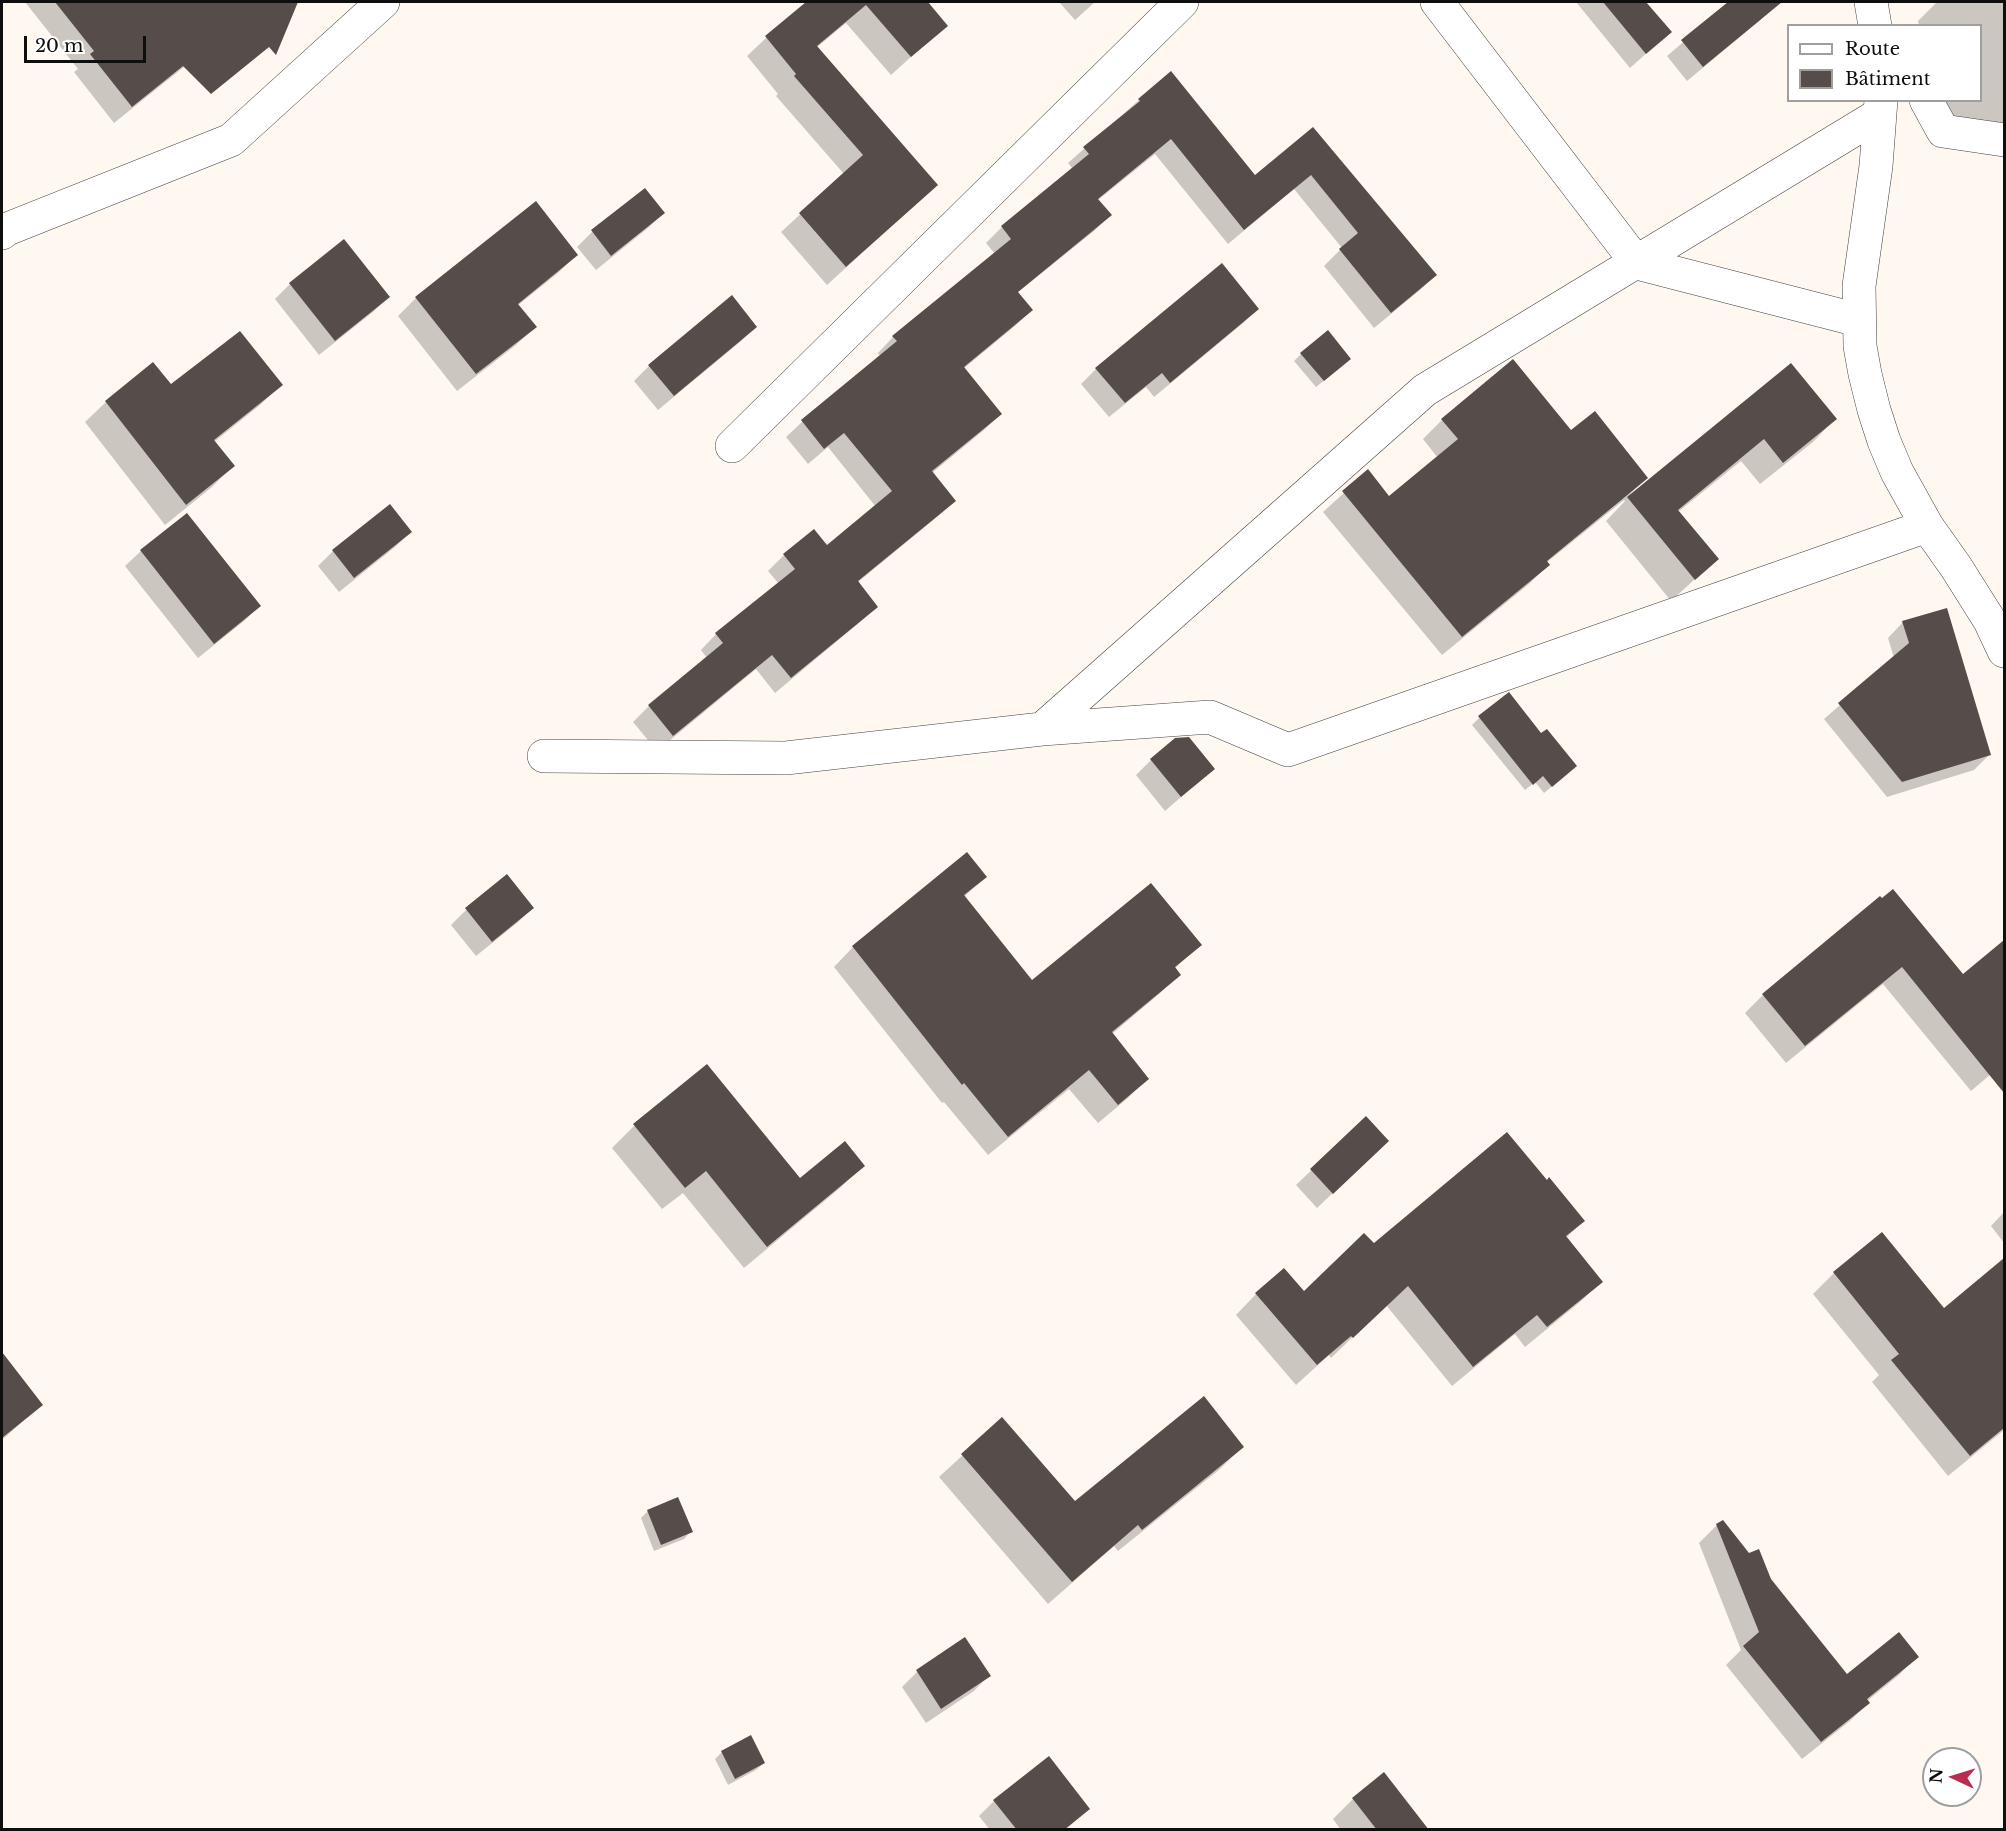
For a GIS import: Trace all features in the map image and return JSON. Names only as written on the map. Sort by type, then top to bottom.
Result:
[{"type":"street","points":[[2,233],[231,140],[383,2]]},
{"type":"street","points":[[732,446],[1182,2]]},
{"type":"street","points":[[1437,2],[1637,262],[1858,320]]},
{"type":"street","points":[[1927,102],[1943,131],[2004,140]]},
{"type":"street","points":[[1042,729],[1425,390],[1637,262],[1880,107]]},
{"type":"street","points":[[1880,107],[1870,218],[1859,286],[1858,320],[1865,374],[1884,441],[1897,472],[1927,526],[1985,612],[2004,651]]},
{"type":"street","points":[[544,756],[786,758],[1042,729],[1210,717],[1288,750],[1927,526]]},
{"type":"building","points":[[55,2],[298,2],[276,55],[269,47],[211,94],[183,66],[132,107],[90,54],[94,51]]},
{"type":"building","points":[[806,2],[928,2],[948,26],[911,57],[866,5],[817,46],[938,185],[846,267],[799,213],[863,155],[794,76],[796,74],[765,36]]},
{"type":"building","points":[[1603,2],[1646,2],[1672,32],[1646,54]]},
{"type":"building","points":[[1728,2],[1782,2],[1703,67],[1681,40]]},
{"type":"building","points":[[1171,71],[1255,175],[1313,127],[1437,275],[1391,313],[1339,249],[1358,233],[1311,175],[1244,230],[1171,139],[1098,199],[1112,215],[1018,292],[1033,310],[964,367],[1002,414],[932,471],[956,501],[858,581],[878,607],[791,678],[772,655],[673,736],[648,705],[723,643],[715,633],[795,569],[783,554],[814,529],[827,545],[892,491],[844,433],[824,449],[801,420],[897,341],[892,336],[1011,239],[1001,226],[1089,154],[1083,147],[1140,101],[1138,99]]},
{"type":"building","points":[[645,188],[665,213],[611,256],[591,230]]},
{"type":"building","points":[[536,201],[578,255],[518,304],[537,327],[476,374],[415,297]]},
{"type":"building","points":[[344,239],[390,297],[335,341],[289,283]]},
{"type":"building","points":[[1222,263],[1259,309],[1170,383],[1162,373],[1125,403],[1095,368]]},
{"type":"building","points":[[732,295],[757,327],[674,396],[648,365]]},
{"type":"building","points":[[1328,330],[1351,359],[1324,381],[1300,353]]},
{"type":"building","points":[[240,331],[283,385],[214,440],[235,466],[186,505],[105,401],[153,362],[171,384]]},
{"type":"building","points":[[1513,359],[1571,430],[1595,411],[1648,478],[1547,561],[1550,565],[1462,637],[1342,491],[1368,469],[1389,496],[1458,439],[1441,419]]},
{"type":"building","points":[[1791,363],[1837,419],[1783,463],[1764,439],[1678,510],[1719,559],[1695,580],[1627,497]]},
{"type":"building","points":[[390,504],[412,532],[354,578],[332,550]]},
{"type":"building","points":[[187,513],[261,606],[214,644],[140,550]]},
{"type":"building","points":[[1947,608],[1991,755],[1902,782],[1838,703],[1909,643],[1902,621]]},
{"type":"building","points":[[1509,692],[1541,733],[1547,729],[1577,766],[1552,787],[1543,776],[1533,785],[1478,716]]},
{"type":"building","points":[[1189,737],[1215,769],[1181,797],[1150,759],[1175,738]]},
{"type":"building","points":[[967,852],[987,877],[964,895],[1032,980],[1151,883],[1202,945],[1175,967],[1181,975],[1112,1032],[1149,1079],[1118,1105],[1089,1070],[1008,1137],[964,1083],[962,1085],[852,946]]},
{"type":"building","points":[[507,874],[534,908],[492,942],[465,908]]},
{"type":"building","points":[[1893,889],[1963,974],[2004,940],[2004,1093],[1902,967],[1805,1046],[1762,994],[1880,896],[1882,898]]},
{"type":"building","points":[[707,1064],[800,1178],[845,1141],[865,1166],[767,1247],[706,1171],[685,1188],[633,1124]]},
{"type":"building","points":[[1366,1116],[1389,1141],[1333,1194],[1310,1169]]},
{"type":"building","points":[[1507,1132],[1547,1180],[1549,1177],[1585,1221],[1566,1236],[1603,1282],[1547,1327],[1537,1315],[1473,1367],[1408,1286],[1353,1338],[1351,1336],[1317,1365],[1255,1293],[1284,1268],[1304,1291],[1364,1233],[1374,1243]]},
{"type":"building","points":[[1882,1232],[1944,1308],[2004,1258],[2004,1428],[1970,1456],[1891,1360],[1899,1354],[1833,1272]]},
{"type":"building","points":[[2,1352],[43,1405],[2,1438]]},
{"type":"building","points":[[1204,1396],[1244,1447],[1142,1530],[1138,1525],[1072,1582],[961,1454],[1002,1417],[1075,1501]]},
{"type":"building","points":[[678,1497],[693,1532],[661,1545],[647,1510]]},
{"type":"building","points":[[1723,1520],[1749,1553],[1759,1549],[1771,1579],[1847,1674],[1899,1632],[1919,1657],[1867,1699],[1870,1703],[1821,1742],[1743,1646],[1759,1632],[1716,1524]]},
{"type":"building","points":[[965,1637],[991,1676],[941,1709],[916,1670]]},
{"type":"building","points":[[751,1735],[765,1763],[735,1779],[721,1751]]},
{"type":"building","points":[[1049,1756],[1090,1809],[1064,1830],[1017,1830],[993,1800]]},
{"type":"building","points":[[1384,1772],[1429,1830],[1377,1830],[1352,1798]]}]
